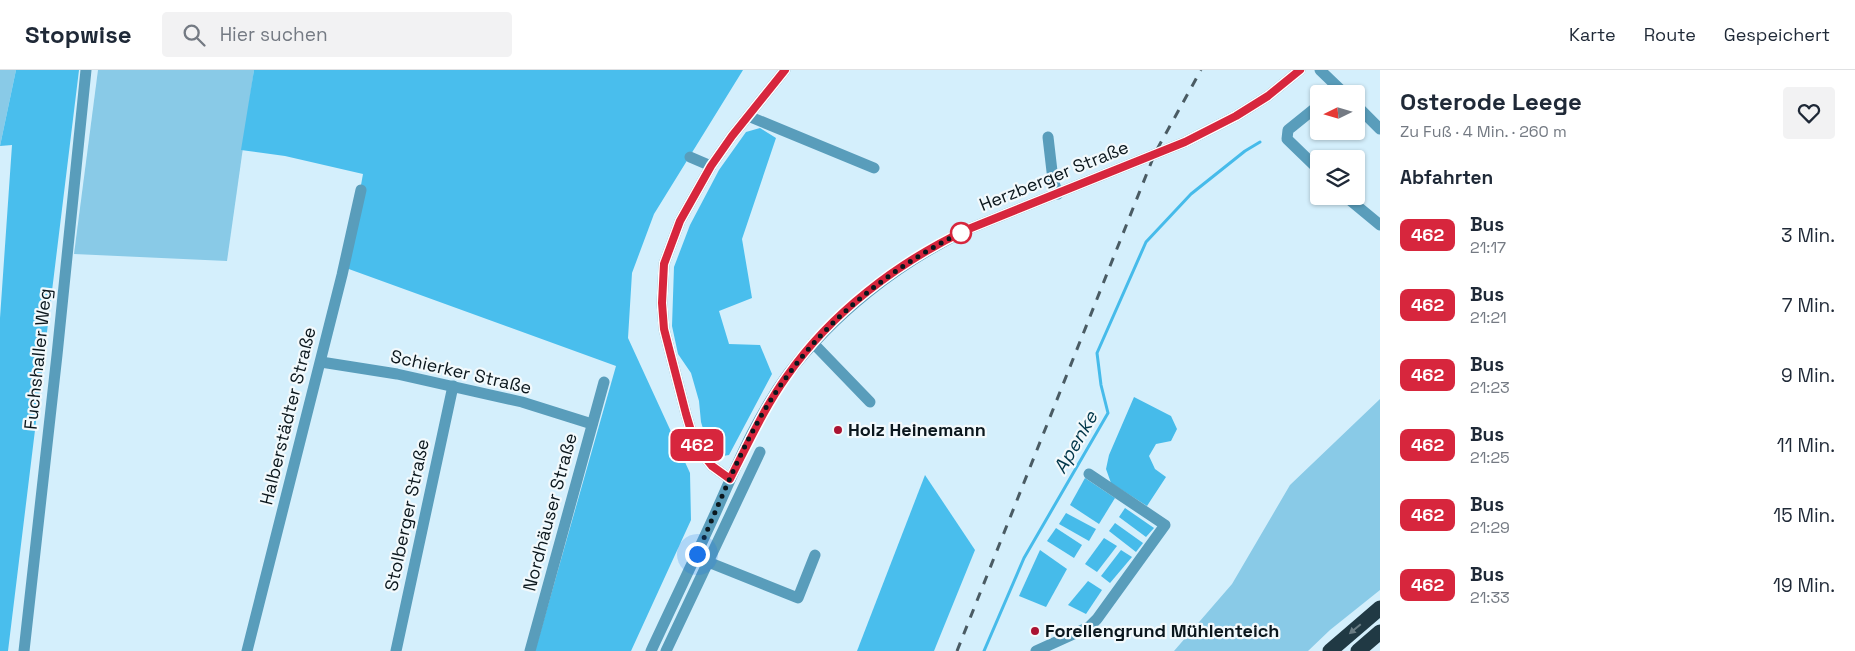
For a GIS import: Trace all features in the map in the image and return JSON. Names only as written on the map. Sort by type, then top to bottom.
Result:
[{"type":"highway","points":[[1330,651],[1380,608]]},
{"type":"highway","points":[[1358,651],[1380,632]]},
{"type":"street","name":"Fuchshaller Weg","points":[[24,651],[86,70]]},
{"type":"street","points":[[730,479],[712,466],[694,441],[664,329],[662,303],[664,264],[680,221],[711,166],[785,70]]},
{"type":"street","name":"Herzberger Straße","points":[[651,651],[730,479],[761,418],[788,375],[813,343],[846,310],[872,288],[939,243],[966,230],[1185,142],[1236,116],[1268,96],[1300,70]]},
{"type":"street","points":[[1320,70],[1336,85]]},
{"type":"street","points":[[1310,112],[1288,130],[1287,139],[1310,161]]},
{"type":"street","points":[[1365,114],[1380,129]]},
{"type":"street","points":[[748,116],[874,168]]},
{"type":"street","points":[[1048,137],[1053,180],[1058,194]]},
{"type":"street","points":[[690,157],[711,166]]},
{"type":"street","name":"Halberstädter Straße","points":[[247,651],[321,362],[361,190]]},
{"type":"street","points":[[1356,205],[1380,225]]},
{"type":"street","points":[[813,343],[870,402]]},
{"type":"street","name":"Schierker Straße","points":[[321,362],[397,374],[453,386],[522,402],[592,424]]},
{"type":"street","name":"Nordhäuser Straße","points":[[530,651],[604,382]]},
{"type":"street","name":"Stolberger Straße","points":[[396,651],[453,386]]},
{"type":"street","points":[[666,651],[760,452]]},
{"type":"street","points":[[1036,651],[1089,627],[1097,619],[1164,525],[1089,474]]},
{"type":"street","points":[[708,562],[798,598],[815,555]]},
{"type":"shaded area","points":[[0,70],[16,70],[0,146]]},
{"type":"shaded area","points":[[16,70],[79,70],[8,651],[0,651],[0,318],[12,145],[0,146]]},
{"type":"shaded area","points":[[98,70],[254,70],[227,261],[74,254]]},
{"type":"shaded area","points":[[254,70],[743,70],[654,214],[632,273],[628,338],[690,473],[691,520],[631,651],[535,651],[616,366],[346,268],[363,174],[285,156],[241,150]]},
{"type":"shaded area","points":[[760,128],[776,138],[742,239],[752,298],[719,311],[729,344],[760,345],[772,374],[729,455],[723,456],[713,449],[705,435],[701,422],[699,401],[691,373],[678,354],[672,326],[674,267],[690,225],[719,170],[746,132]]},
{"type":"shaded area","points":[[1134,397],[1171,416],[1177,429],[1171,441],[1156,444],[1149,456],[1155,469],[1166,477],[1147,506],[1111,483],[1106,469],[1109,455]]},
{"type":"shaded area","points":[[1380,399],[1380,590],[1330,630],[1308,651],[1174,651],[1232,584],[1290,485]]},
{"type":"shaded area","points":[[925,475],[975,550],[934,651],[857,651]]},
{"type":"shaded area","points":[[1085,478],[1115,498],[1099,524],[1070,505]]},
{"type":"shaded area","points":[[1125,508],[1154,528],[1146,537],[1119,517]]},
{"type":"shaded area","points":[[1066,513],[1096,529],[1089,541],[1059,524]]},
{"type":"shaded area","points":[[1115,523],[1143,543],[1136,552],[1109,531]]},
{"type":"shaded area","points":[[1056,528],[1082,545],[1074,558],[1047,541]]},
{"type":"shaded area","points":[[1104,538],[1117,546],[1097,572],[1085,564]]},
{"type":"shaded area","points":[[1040,550],[1067,569],[1046,607],[1019,596]]},
{"type":"shaded area","points":[[1121,550],[1132,557],[1110,583],[1101,576]]},
{"type":"shaded area","points":[[1088,581],[1102,590],[1086,614],[1068,605]]},
{"type":"waterway","name":"Apenke","points":[[984,651],[1024,558],[1108,413],[1101,385],[1097,353],[1146,242],[1191,194],[1245,151],[1260,142]]},
{"type":"railway","points":[[957,651],[1155,153],[1201,70]]},
{"type":"bus line","name":"462","points":[[785,70],[732,136],[711,166],[680,221],[664,264],[662,303],[664,329],[694,441],[712,466],[730,479],[761,418],[788,375],[813,343],[846,310],[872,288],[939,243],[966,230],[1185,142],[1236,116],[1268,96],[1300,70]]},
{"type":"place","name":"Holz Heinemann","points":[[838,430]]},
{"type":"place","name":"Forellengrund Mühlenteich","points":[[1035,631]]},
{"type":"route","points":[[697,554],[730,479],[761,418],[788,375],[813,343],[846,310],[872,288],[939,243],[966,230],[961,233]]}]
